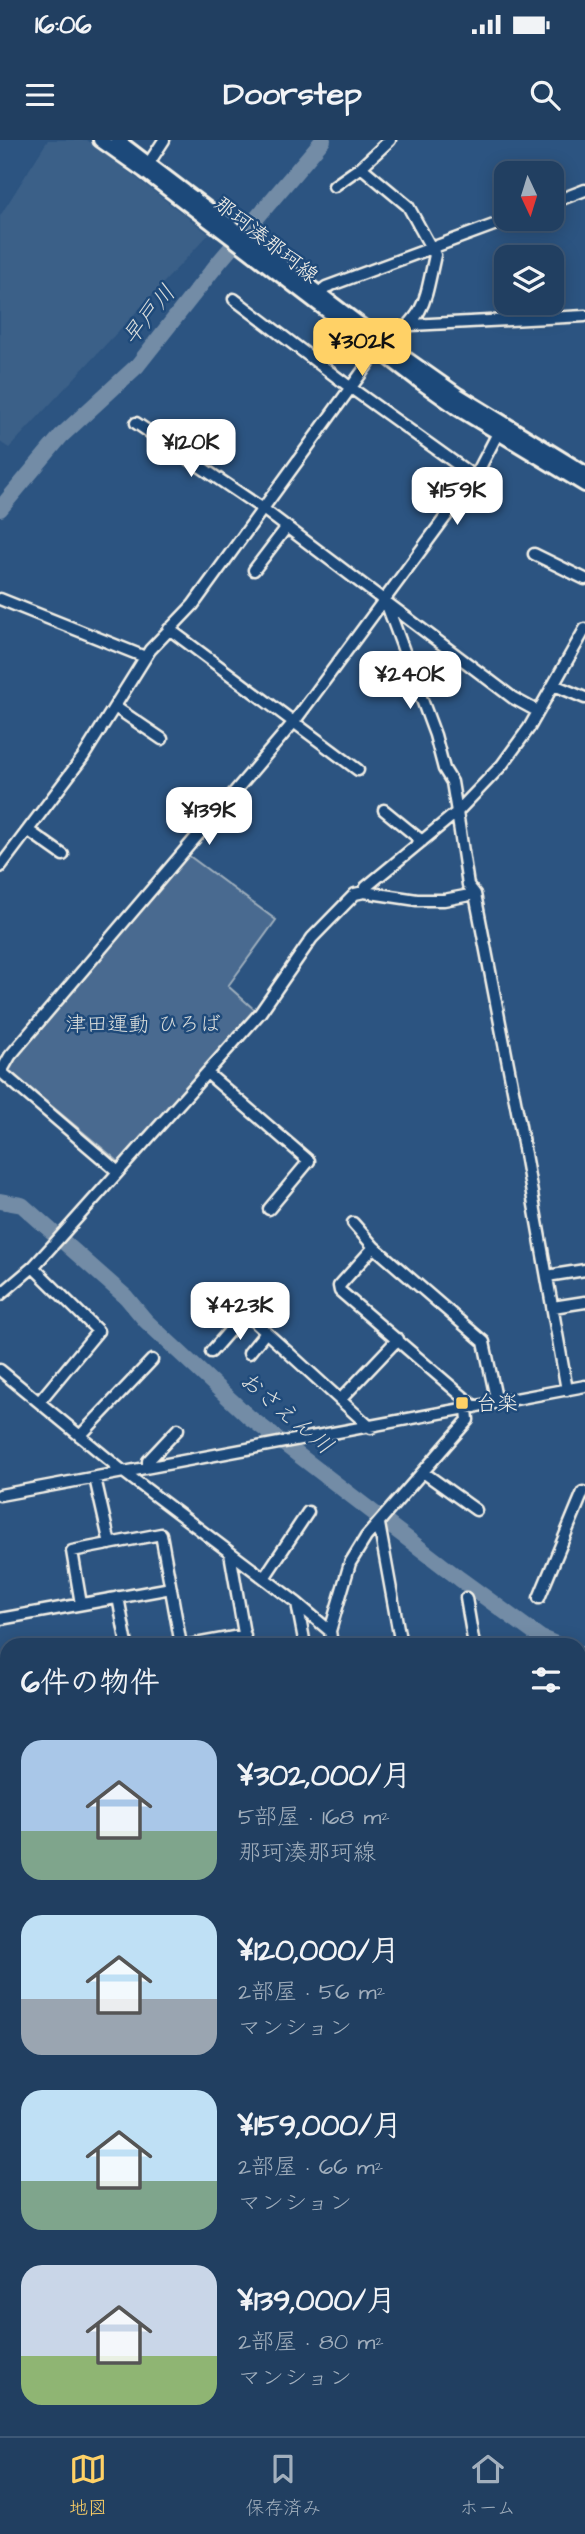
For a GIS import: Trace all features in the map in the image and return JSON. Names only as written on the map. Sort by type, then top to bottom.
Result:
[{"type":"main road","name":"那珂湊那珂線","points":[[100,140],[228,229],[457,408],[585,485]]},
{"type":"main road","name":"那珂湊那珂線","points":[[117,140],[228,229]]},
{"type":"main road","name":"那珂湊那珂線","points":[[383,348],[585,473]]},
{"type":"street","points":[[149,163],[164,140]]},
{"type":"street","points":[[334,186],[362,167],[390,140]]},
{"type":"street","points":[[0,867],[83,757],[145,657],[193,605],[351,388],[383,348],[411,325],[423,308],[435,255],[433,248],[408,206],[362,167]]},
{"type":"street","points":[[564,198],[585,190]]},
{"type":"street","points":[[315,296],[326,287],[494,225]]},
{"type":"street","points":[[234,299],[475,477]]},
{"type":"street","points":[[411,325],[585,316]]},
{"type":"street","points":[[136,423],[263,509],[513,698],[537,711]]},
{"type":"street","points":[[117,1171],[0,1072],[10,1056],[294,722],[475,477],[498,433]]},
{"type":"street","points":[[254,570],[286,528]]},
{"type":"street","points":[[534,554],[585,579]]},
{"type":"street","points":[[0,599],[145,657]]},
{"type":"street","points":[[385,602],[435,735],[444,769],[452,782],[468,884],[475,894],[553,1307],[566,1390]]},
{"type":"street","points":[[169,629],[358,770]]},
{"type":"street","points":[[364,892],[366,887],[469,803],[502,765],[529,728],[583,636]]},
{"type":"street","points":[[554,685],[585,698]]},
{"type":"street","points":[[115,707],[162,738]]},
{"type":"street","points":[[384,810],[422,841]]},
{"type":"street","points":[[29,831],[63,855]]},
{"type":"street","points":[[0,1294],[53,1245],[207,1073],[260,1013],[283,977],[323,925],[355,894],[364,892],[417,900],[444,900],[475,894]]},
{"type":"street","points":[[207,1073],[309,1161],[269,1209]]},
{"type":"street","points":[[353,1223],[374,1247],[484,1342],[497,1403]]},
{"type":"street","points":[[374,1247],[339,1286],[340,1291],[398,1339],[471,1408]]},
{"type":"street","points":[[33,1266],[98,1331],[39,1402]]},
{"type":"street","points":[[547,1276],[585,1270]]},
{"type":"street","points":[[553,1307],[585,1302]]},
{"type":"street","points":[[211,1352],[245,1313],[371,1428]]},
{"type":"street","points":[[249,1353],[266,1332]]},
{"type":"street","points":[[340,1399],[398,1339]]},
{"type":"street","points":[[80,1436],[152,1360]]},
{"type":"street","points":[[0,1370],[125,1472],[330,1631]]},
{"type":"street","points":[[0,1495],[585,1386]]},
{"type":"street","points":[[331,1638],[330,1631],[350,1563],[366,1537],[468,1420],[471,1408]]},
{"type":"street","points":[[148,1467],[148,1461],[178,1429]]},
{"type":"street","points":[[423,1472],[476,1510]]},
{"type":"street","points":[[95,1478],[110,1544]]},
{"type":"street","points":[[539,1598],[583,1492]]},
{"type":"street","points":[[264,1578],[309,1512]]},
{"type":"street","points":[[379,1524],[400,1638]]},
{"type":"street","points":[[81,1604],[72,1550],[161,1534],[180,1638]]},
{"type":"street","points":[[230,1553],[245,1638]]},
{"type":"street","points":[[0,1619],[171,1588]]},
{"type":"street","points":[[118,1597],[126,1638]]},
{"type":"street","points":[[466,1598],[473,1638]]},
{"type":"street","points":[[297,1603],[304,1638]]},
{"type":"shaded area","points":[[48,140],[87,140],[209,234],[9,448],[0,442],[0,216]]},
{"type":"green space","name":"津田運動 ひろば","points":[[188,855],[276,920],[228,986],[255,1010],[119,1162],[7,1069]]},
{"type":"waterway","name":"早戸川","points":[[0,509],[61,436],[137,366],[219,262],[323,140]]},
{"type":"waterway","name":"おさえん川","points":[[0,1201],[22,1205],[126,1297],[146,1321],[249,1417],[541,1638]]},
{"type":"place","name":"台楽","points":[[462,1403]]}]
